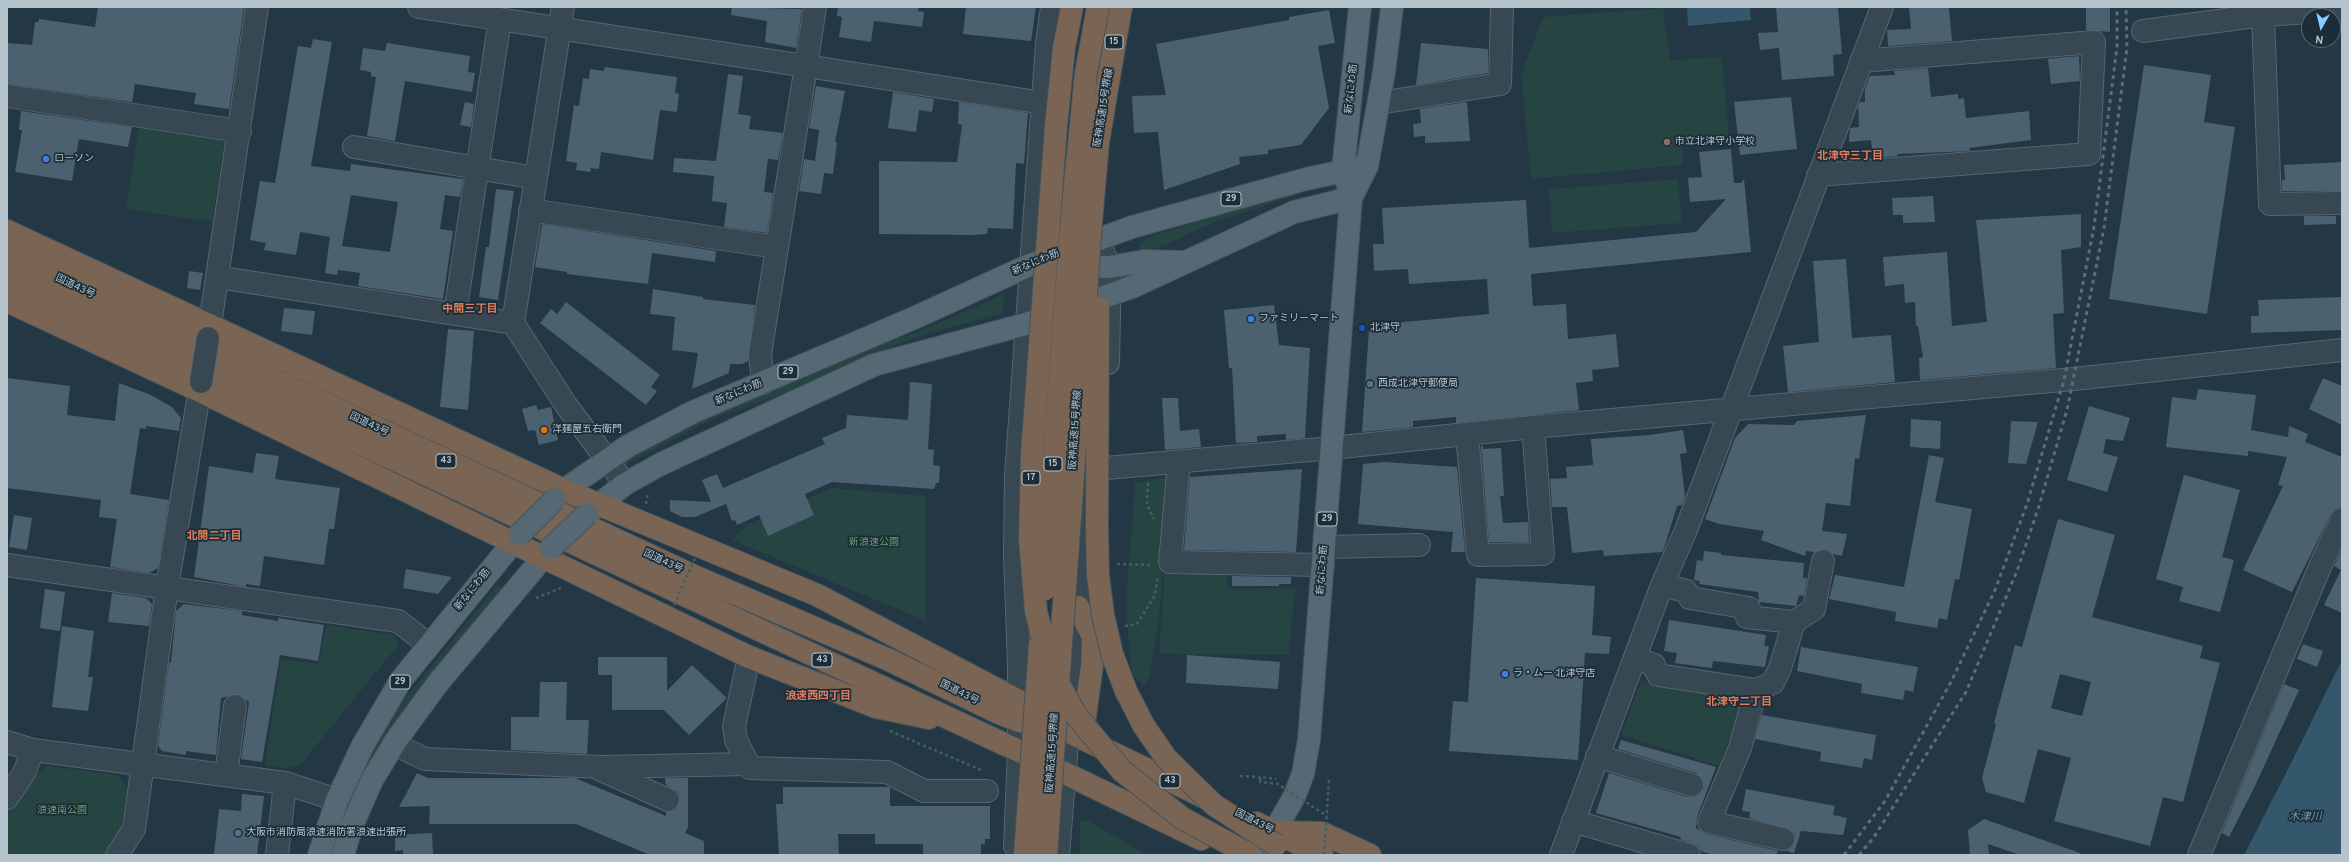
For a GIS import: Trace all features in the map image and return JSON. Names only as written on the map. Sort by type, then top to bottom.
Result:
[{"type":"highway","name":"17","points":[[1072,7],[1063,56],[1056,126],[1032,454],[1030,539],[1036,611],[1045,648],[1058,683],[1076,715],[1117,766],[1150,795],[1182,818],[1252,855]]},
{"type":"highway","name":"阪神高速15号堺線","points":[[1025,855],[1078,144],[1086,73],[1098,7]]},
{"type":"highway","name":"阪神高速15号堺線","points":[[1046,855],[1098,142],[1121,7]]},
{"type":"highway","points":[[1098,142],[1098,575],[1103,615],[1112,654],[1126,691],[1144,726],[1166,758],[1214,805],[1242,825],[1296,855]]},
{"type":"highway","points":[[7,231],[208,332],[560,495],[817,595],[1019,711]]},
{"type":"highway","name":"国道43号","points":[[7,256],[694,576],[888,660],[1074,734],[1323,855]]},
{"type":"highway","name":"国道43号","points":[[7,279],[1064,773],[1234,855]]},
{"type":"highway","points":[[7,301],[201,386],[547,552],[643,607],[749,657],[876,708],[954,722]]},
{"type":"highway","points":[[1074,734],[1092,665],[1093,637],[1078,607]]},
{"type":"highway","points":[[1274,832],[1322,833],[1370,855]]},
{"type":"main road","name":"新なにわ筋","points":[[1352,198],[1343,170],[1360,7]]},
{"type":"main road","name":"新なにわ筋","points":[[1252,855],[1274,832],[1294,797],[1306,759],[1312,718],[1352,198],[1367,166],[1379,103],[1392,7]]},
{"type":"main road","name":"新なにわ筋","points":[[319,855],[337,800],[363,745],[397,686],[517,538],[560,495],[628,446],[693,412],[914,318],[1032,264],[1097,239],[1132,227],[1343,170],[1367,166]]},
{"type":"main road","points":[[343,855],[351,828],[372,780],[394,744],[438,683],[547,552],[593,509],[625,484],[661,464],[874,365],[1026,324],[1102,298],[1186,262],[1294,212],[1352,198]]},
{"type":"main road","points":[[1032,264],[1093,266],[1144,261],[1186,262]]},
{"type":"street","points":[[117,855],[134,829],[166,587],[201,386],[208,332],[218,277],[240,131],[257,7]]},
{"type":"street","points":[[419,7],[1043,103]]},
{"type":"street","points":[[564,7],[530,210],[513,323],[566,405],[606,461],[625,484]]},
{"type":"street","points":[[763,383],[760,354],[815,7]]},
{"type":"street","points":[[1015,855],[1019,752],[1015,554],[1016,476],[1026,324],[1052,7]]},
{"type":"street","points":[[1093,637],[1096,470],[1102,298],[1093,266],[1097,239],[1109,101],[1127,7]]},
{"type":"street","points":[[1379,103],[1500,84],[1502,7]]},
{"type":"street","points":[[1561,855],[1662,585],[1686,530],[1882,7]]},
{"type":"street","points":[[2143,31],[2299,10],[2342,10]]},
{"type":"street","points":[[2263,14],[2270,204],[2342,203]]},
{"type":"street","points":[[456,314],[500,19]]},
{"type":"street","points":[[1818,175],[2089,154],[2094,42],[1861,61]]},
{"type":"street","points":[[7,96],[240,131]]},
{"type":"street","points":[[354,147],[536,178]]},
{"type":"street","points":[[530,210],[776,247]]},
{"type":"street","points":[[1026,324],[1093,266],[1097,239]]},
{"type":"street","points":[[218,277],[513,323]]},
{"type":"street","points":[[1016,476],[1332,448],[1533,427],[2074,379],[2342,350]]},
{"type":"street","points":[[1467,434],[1478,555],[1543,554],[1533,427]]},
{"type":"street","points":[[1179,462],[1170,562],[1324,556],[1419,545]]},
{"type":"street","points":[[1058,855],[1064,773],[1074,734],[1078,607],[1096,470]]},
{"type":"street","points":[[2199,855],[2322,562],[2342,519]]},
{"type":"street","points":[[1635,658],[1654,665],[1658,675],[1756,690],[1773,683],[1780,668],[1794,622],[1814,608],[1823,561]]},
{"type":"street","points":[[7,565],[398,621],[429,645]]},
{"type":"street","points":[[1662,585],[1686,591],[1690,598],[1750,608],[1747,617],[1794,622]]},
{"type":"street","points":[[749,657],[734,726],[736,740],[750,768],[886,772],[924,791],[987,791]]},
{"type":"street","points":[[1756,690],[1740,748],[1709,822],[1783,839]]},
{"type":"street","points":[[226,775],[235,706]]},
{"type":"street","points":[[7,742],[33,750],[285,783],[337,800]]},
{"type":"street","points":[[394,744],[425,759],[593,766],[748,764]]},
{"type":"street","points":[[7,798],[24,773],[33,750]]},
{"type":"street","points":[[1597,756],[1692,785]]},
{"type":"street","points":[[593,766],[668,800]]},
{"type":"street","points":[[277,855],[285,783]]},
{"type":"street","points":[[1573,821],[1689,855]]},
{"type":"path","points":[[674,605],[695,558]]},
{"type":"path","points":[[1112,564],[1160,565],[1170,562]]},
{"type":"path","points":[[1240,776],[1276,779]]},
{"type":"path","points":[[1260,777],[1260,782],[1278,784],[1327,816]]},
{"type":"path","points":[[1323,855],[1329,779]]},
{"type":"green space","points":[[1663,8],[1670,60],[1722,57],[1729,140],[1682,144],[1683,165],[1531,179],[1521,74],[1543,17]]},
{"type":"green space","points":[[139,125],[219,137],[224,145],[212,222],[126,209]]},
{"type":"green space","points":[[1678,179],[1682,223],[1552,233],[1549,189]]},
{"type":"green space","points":[[1298,190],[1297,195],[1210,224],[1167,244],[1140,253],[1140,244],[1152,236]]},
{"type":"green space","points":[[1005,294],[1003,313],[919,336],[843,366],[791,391],[712,419],[616,470],[611,467],[659,440],[775,386],[856,351],[918,332]]},
{"type":"green space","points":[[1172,476],[1158,627],[1150,674],[1144,686],[1131,673],[1126,604],[1135,483]]},
{"type":"green space","name":"新浪速公園","points":[[832,488],[926,496],[926,621],[732,540],[749,524]]},
{"type":"green space","points":[[1165,568],[1227,568],[1228,589],[1295,588],[1289,655],[1159,654]]},
{"type":"green space","points":[[498,584],[503,587],[439,663],[402,716],[339,834],[334,832],[385,723]]},
{"type":"green space","points":[[326,625],[394,635],[399,644],[301,764],[286,768],[265,765],[281,659],[319,664]]},
{"type":"green space","points":[[1641,682],[1745,700],[1719,766],[1621,735]]},
{"type":"green space","name":"浪速南公園","points":[[47,766],[118,775],[127,788],[120,836],[108,855],[7,855],[7,813],[30,779]]},
{"type":"green space","points":[[1087,820],[1147,855],[1080,855],[1080,822]]},
{"type":"water","points":[[1687,7],[1750,7],[1751,20],[1688,26]]},
{"type":"water","name":"木津川","points":[[2342,660],[2342,855],[2244,855],[2285,775]]},
{"type":"building","points":[[98,7],[244,7],[229,109],[194,104],[196,93],[135,84],[132,102],[7,84],[7,43],[32,45],[35,22],[38,22],[39,19],[95,27]]},
{"type":"building","points":[[732,7],[802,9],[796,48],[765,42],[767,21],[731,15]]},
{"type":"building","points":[[838,7],[919,7],[918,11],[924,12],[922,27],[874,21],[871,42],[839,37],[842,17],[837,16]]},
{"type":"building","points":[[966,7],[1036,7],[1031,41],[963,34]]},
{"type":"building","points":[[1776,7],[1838,7],[1842,54],[1833,55],[1834,76],[1782,80],[1779,48],[1760,50],[1758,33],[1778,32]]},
{"type":"building","points":[[1909,7],[1949,7],[1952,41],[1888,46],[1887,30],[1911,29]]},
{"type":"building","points":[[2086,7],[2110,7],[2110,32],[2086,30]]},
{"type":"building","points":[[1329,10],[1335,43],[1318,46],[1329,108],[1301,145],[1268,150],[1268,154],[1239,157],[1240,164],[1164,190],[1158,132],[1134,133],[1132,96],[1166,95],[1156,44],[1289,20],[1289,17]]},
{"type":"building","points":[[313,39],[332,42],[311,166],[350,171],[351,164],[463,179],[460,197],[445,195],[440,229],[453,231],[443,299],[358,286],[360,273],[338,270],[337,275],[325,273],[330,237],[300,232],[296,255],[264,250],[266,243],[250,240],[260,181],[275,183],[298,46],[311,48]],"holes":[[[351,195],[398,202],[390,252],[342,246]]]},
{"type":"building","points":[[387,43],[470,56],[468,72],[475,73],[472,92],[405,81],[395,141],[367,136],[376,77],[371,76],[371,72],[360,70],[363,48],[385,51]]},
{"type":"building","points":[[1421,43],[1488,49],[1488,73],[1416,85]]},
{"type":"building","points":[[2079,56],[2080,81],[2051,84],[2048,59]]},
{"type":"building","points":[[2144,65],[2211,75],[2204,122],[2235,127],[2207,314],[2109,299]]},
{"type":"building","points":[[605,67],[677,77],[675,93],[679,94],[677,112],[660,110],[653,160],[601,152],[599,169],[591,168],[590,172],[576,170],[577,163],[566,161],[574,105],[579,106],[583,78],[589,79],[590,69],[604,71]]},
{"type":"building","points":[[1928,68],[1931,97],[1958,94],[1958,99],[1964,98],[1966,118],[2029,111],[2031,140],[1969,148],[1970,151],[1897,154],[1898,156],[1873,158],[1871,140],[1849,142],[1850,128],[1859,127],[1858,106],[1860,102],[1865,102],[1865,89],[1870,76],[1895,75],[1894,71]]},
{"type":"building","points":[[728,74],[743,76],[738,114],[751,116],[749,129],[783,133],[778,160],[768,159],[764,192],[773,193],[767,233],[724,227],[727,203],[712,201],[714,176],[673,172],[674,158],[716,161]]},
{"type":"building","points":[[816,86],[845,91],[835,142],[837,142],[833,174],[824,173],[821,194],[799,191],[804,159],[815,161],[819,130],[809,128]]},
{"type":"building","points":[[893,92],[934,99],[932,112],[919,110],[916,132],[888,128]]},
{"type":"building","points":[[1791,97],[1797,149],[1740,155],[1734,102]]},
{"type":"building","points":[[465,102],[474,104],[471,127],[460,125]]},
{"type":"building","points":[[959,102],[1028,113],[1024,164],[1016,163],[1013,229],[988,228],[987,234],[973,235],[879,234],[879,161],[957,162],[962,125],[958,124]]},
{"type":"building","points":[[1467,102],[1470,141],[1425,143],[1425,136],[1414,137],[1413,124],[1421,123],[1420,109]]},
{"type":"building","points":[[21,111],[132,127],[128,147],[79,139],[72,181],[15,172],[22,130],[19,130]]},
{"type":"building","points":[[1731,149],[1734,183],[1741,183],[1744,179],[1751,252],[1531,274],[1533,306],[1566,304],[1568,339],[1616,334],[1619,367],[1592,370],[1593,381],[1576,383],[1579,410],[1456,423],[1456,417],[1413,421],[1413,427],[1362,432],[1369,329],[1404,322],[1489,314],[1487,279],[1409,284],[1408,269],[1374,271],[1373,244],[1384,244],[1382,208],[1526,200],[1529,248],[1696,232],[1726,199],[1690,202],[1688,178],[1702,177],[1699,152]]},
{"type":"building","points":[[2342,162],[2342,191],[2282,191],[2282,180],[2285,180],[2284,165]]},
{"type":"building","points":[[496,189],[514,191],[498,300],[479,297],[486,247],[489,247]]},
{"type":"building","points":[[1933,196],[1935,222],[1903,223],[1903,215],[1893,215],[1892,198]]},
{"type":"building","points":[[2081,214],[2081,247],[2061,250],[2064,313],[2053,314],[2056,368],[1920,380],[1919,358],[1923,357],[1918,326],[1916,326],[1915,302],[1905,303],[1904,284],[1885,286],[1883,257],[1947,252],[1952,326],[1987,322],[1976,220]]},
{"type":"building","points":[[2304,216],[2336,216],[2336,224],[2304,225]]},
{"type":"building","points":[[542,224],[716,251],[715,262],[652,253],[648,284],[567,274],[567,272],[535,267]]},
{"type":"building","points":[[1846,259],[1852,338],[1891,335],[1895,382],[1788,392],[1783,346],[1819,342],[1813,261]]},
{"type":"building","points":[[189,271],[203,273],[200,290],[187,288]]},
{"type":"building","points":[[653,289],[703,297],[703,299],[755,305],[748,361],[742,364],[730,364],[729,373],[692,389],[698,353],[672,350],[675,317],[650,314]]},
{"type":"building","points":[[2342,297],[2342,330],[2251,333],[2251,316],[2259,316],[2258,300]]},
{"type":"building","points":[[566,302],[660,375],[651,387],[657,391],[646,405],[540,323],[551,309],[557,314]]},
{"type":"building","points":[[1274,305],[1279,345],[1310,348],[1305,438],[1286,440],[1286,434],[1257,436],[1257,442],[1236,443],[1232,368],[1229,368],[1224,310]]},
{"type":"building","points":[[284,308],[315,311],[312,335],[281,331]]},
{"type":"building","points":[[448,329],[474,331],[468,410],[440,407]]},
{"type":"building","points":[[7,378],[70,386],[67,415],[115,421],[119,383],[151,395],[172,407],[181,418],[179,431],[146,426],[146,429],[140,428],[130,494],[169,500],[158,568],[149,573],[110,567],[117,519],[99,517],[101,500],[7,488]]},
{"type":"building","points":[[2323,378],[2342,386],[2342,425],[2309,409]]},
{"type":"building","points":[[910,382],[932,384],[928,449],[934,450],[933,465],[940,466],[939,483],[936,483],[934,489],[832,482],[805,494],[814,515],[768,536],[759,515],[737,525],[735,520],[732,521],[726,504],[695,517],[682,517],[670,511],[670,500],[711,502],[702,480],[717,474],[723,488],[825,444],[822,438],[846,428],[847,415],[908,420]]},
{"type":"building","points":[[2198,389],[2256,395],[2251,430],[2288,437],[2289,426],[2308,434],[2305,442],[2342,457],[2342,507],[2335,509],[2331,514],[2292,592],[2243,570],[2283,486],[2278,485],[2287,457],[2248,451],[2248,456],[2166,447],[2172,397],[2196,400]]},
{"type":"building","points":[[1162,398],[1178,398],[1180,431],[1199,429],[1201,447],[1165,450]]},
{"type":"building","points":[[536,405],[538,410],[551,407],[558,440],[539,445],[535,430],[528,431],[522,409]]},
{"type":"building","points":[[2089,406],[2130,418],[2123,441],[2106,439],[2103,453],[2118,457],[2107,492],[2067,480]]},
{"type":"building","points":[[1866,415],[1859,459],[1855,458],[1850,506],[1826,503],[1822,531],[1847,534],[1842,556],[1833,554],[1825,549],[1815,552],[1806,551],[1805,556],[1761,540],[1764,531],[1719,524],[1705,519],[1735,438],[1748,424],[1794,425],[1797,421]]},
{"type":"building","points":[[1911,419],[1941,421],[1940,449],[1910,447]]},
{"type":"building","points":[[2011,421],[2038,422],[2026,464],[2008,463]]},
{"type":"building","points":[[1683,430],[1687,453],[1680,454],[1685,497],[1682,505],[1677,506],[1663,552],[1604,556],[1603,550],[1572,553],[1567,507],[1552,507],[1550,479],[1567,478],[1566,467],[1593,465],[1591,439],[1650,435]]},
{"type":"building","points":[[1481,446],[1483,446],[1483,449],[1501,448],[1504,496],[1500,496],[1503,523],[1528,522],[1529,542],[1489,542]]},
{"type":"building","points":[[256,453],[279,456],[275,479],[340,488],[334,529],[329,529],[324,565],[264,556],[260,586],[246,584],[246,587],[194,577],[209,466],[253,473]]},
{"type":"building","points":[[1929,455],[1944,458],[1935,502],[1972,509],[1959,580],[1955,579],[1947,620],[1939,618],[1937,628],[1895,621],[1896,612],[1829,599],[1835,575],[1904,587]]},
{"type":"building","points":[[1385,462],[1457,467],[1465,552],[1451,552],[1453,532],[1358,524],[1363,464]]},
{"type":"building","points":[[1302,469],[1296,552],[1184,550],[1190,477]]},
{"type":"building","points":[[2184,475],[2240,490],[2222,557],[2234,560],[2220,612],[2179,601],[2183,587],[2156,579]]},
{"type":"building","points":[[14,515],[32,518],[27,550],[9,547]]},
{"type":"building","points":[[2058,519],[2115,535],[2092,617],[2203,646],[2200,658],[2220,663],[2183,802],[2163,797],[2150,846],[2054,821],[2071,758],[2038,749],[2024,803],[1986,792],[1982,778],[1996,724],[1994,723],[2015,645],[2022,647]],"holes":[[[2060,674],[2091,682],[2082,716],[2051,708]]]},
{"type":"building","points":[[2342,549],[2342,613],[2324,605],[2341,570],[2334,566]]},
{"type":"building","points":[[1704,551],[1721,553],[1721,555],[1804,563],[1803,578],[1807,578],[1804,596],[1799,595],[1796,606],[1759,602],[1758,592],[1699,584],[1700,581],[1694,580],[1697,560],[1703,561]]},
{"type":"building","points":[[406,569],[452,577],[438,594],[403,588]]},
{"type":"building","points":[[1232,576],[1291,577],[1291,584],[1279,584],[1279,586],[1232,586]]},
{"type":"building","points":[[1476,578],[1595,586],[1592,635],[1611,637],[1609,654],[1585,653],[1578,760],[1449,751],[1453,701],[1468,702]]},
{"type":"building","points":[[45,589],[65,592],[60,631],[40,628]]},
{"type":"building","points":[[112,593],[146,598],[152,604],[149,626],[108,622]]},
{"type":"building","points":[[184,604],[242,611],[242,615],[278,621],[278,618],[324,625],[318,661],[280,655],[262,762],[241,759],[249,702],[237,694],[221,698],[216,755],[186,751],[186,755],[162,751],[158,746],[169,663],[171,663],[176,611]]},
{"type":"building","points":[[1669,620],[1766,635],[1764,646],[1769,646],[1765,667],[1713,661],[1712,668],[1675,663],[1677,653],[1664,651]]},
{"type":"building","points":[[62,626],[94,631],[88,677],[93,677],[88,711],[52,707]]},
{"type":"building","points":[[2303,644],[2323,651],[2317,667],[2297,659]]},
{"type":"building","points":[[1801,647],[1918,667],[1913,692],[1905,690],[1903,700],[1861,693],[1862,684],[1797,671]]},
{"type":"building","points":[[1187,655],[1280,662],[1278,689],[1186,683]]},
{"type":"building","points":[[598,657],[667,657],[667,691],[692,665],[727,698],[689,735],[664,710],[612,710],[612,675],[598,675]]},
{"type":"building","points":[[540,682],[567,682],[566,720],[589,720],[587,754],[511,750],[511,717],[539,717]]},
{"type":"building","points":[[2284,684],[2299,690],[2255,786],[2229,837],[2222,833]]},
{"type":"building","points":[[1762,715],[1876,735],[1872,760],[1864,758],[1862,768],[1820,761],[1821,752],[1755,739]]},
{"type":"building","points":[[1621,740],[1716,767],[1697,817],[1696,828],[1706,834],[1778,851],[1776,855],[1713,855],[1701,851],[1698,846],[1680,839],[1681,837],[1596,813],[1609,773],[1688,797],[1695,797],[1704,789],[1704,782],[1696,773],[1618,749]]},
{"type":"building","points":[[417,773],[428,778],[575,778],[666,816],[666,812],[676,810],[680,799],[678,792],[666,785],[665,778],[688,778],[688,827],[685,833],[704,841],[704,855],[650,855],[576,824],[429,824],[430,806],[399,807]]},
{"type":"building","points":[[783,787],[889,787],[890,806],[990,806],[990,839],[985,839],[985,844],[981,844],[981,855],[923,855],[923,844],[875,844],[875,834],[838,834],[839,855],[779,855],[776,804],[783,804]]},
{"type":"building","points":[[1746,789],[1835,806],[1833,815],[1847,818],[1843,835],[1801,831],[1794,853],[1787,851],[1792,847],[1795,841],[1795,835],[1791,830],[1749,818],[1750,812],[1742,811]]},
{"type":"building","name":"大阪市消防局浪速消防署浪速出張所","points":[[242,794],[264,796],[257,855],[214,854],[219,809],[241,811]]},
{"type":"building","points":[[1984,819],[2080,853],[2080,855],[2020,855],[1988,844],[1989,855],[1970,855],[1968,830]]},
{"type":"building","points":[[432,833],[433,855],[403,855],[403,850],[395,851],[395,835]]},
{"type":"railway","points":[[1844,855],[1885,801],[1951,682],[1995,590],[2027,504],[2064,380],[2094,227],[2117,47],[2117,7]]},
{"type":"railway","points":[[1859,855],[1874,837],[1966,692],[2017,571],[2039,506],[2067,410],[2104,228],[2127,48],[2126,7]]},
{"type":"place","name":"市立北津守小学校","points":[[1667,142]]},
{"type":"place","name":"ローソン","points":[[46,159]]},
{"type":"place","name":"ファミリーマート","points":[[1251,319]]},
{"type":"place","name":"北津守","points":[[1362,328]]},
{"type":"place","name":"西成北津守郵便局","points":[[1370,384]]},
{"type":"place","name":"洋麺屋五右衛門","points":[[544,430]]},
{"type":"place","name":"ラ・ムー 北津守店","points":[[1505,674]]},
{"type":"place","name":"大阪市消防局浪速消防署浪速出張所","points":[[238,833]]},
{"type":"district","name":"北津守三丁目","points":[[1850,157]]},
{"type":"district","name":"中開三丁目","points":[[470,310]]},
{"type":"district","name":"北開二丁目","points":[[214,537]]},
{"type":"district","name":"浪速西四丁目","points":[[818,697]]},
{"type":"district","name":"北津守二丁目","points":[[1739,703]]}]
